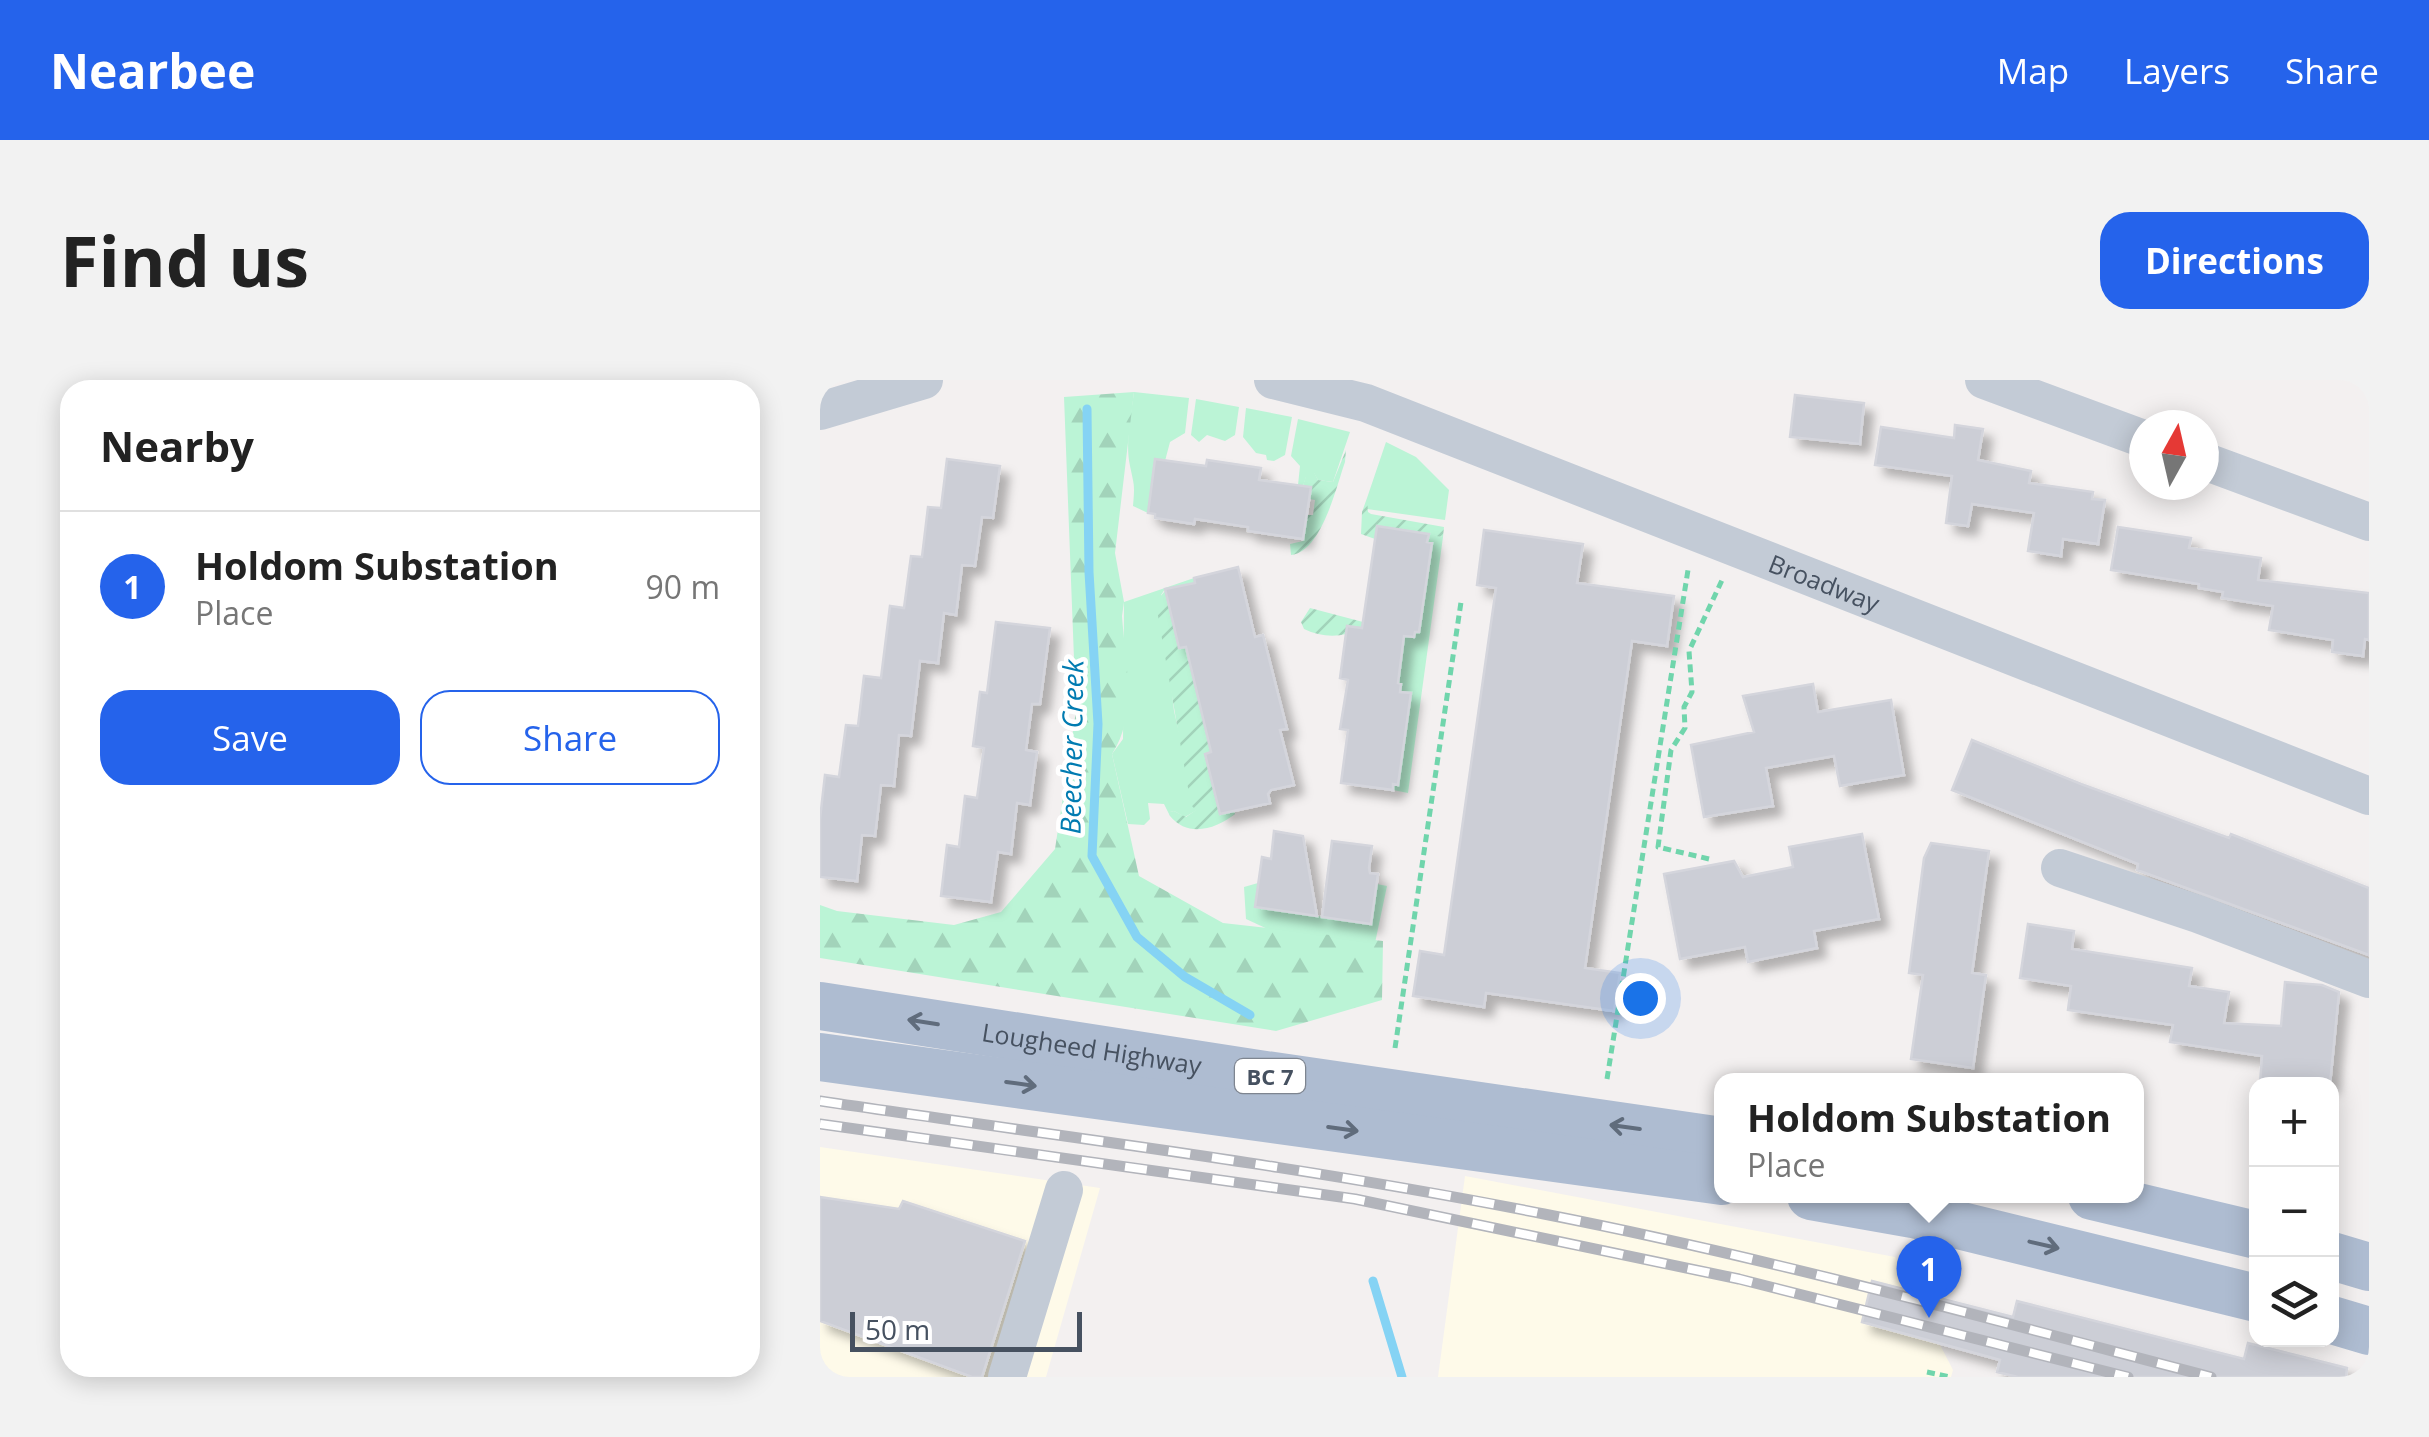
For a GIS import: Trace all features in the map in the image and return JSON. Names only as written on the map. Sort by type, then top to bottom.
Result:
[{"type":"main road","name":"Lougheed Highway","points":[[820,1006],[1252,1074],[1714,1140]]},
{"type":"main road","name":"Lougheed Highway","points":[[820,1057],[1714,1180]]},
{"type":"main road","points":[[1851,1203],[1914,1214],[2249,1296]]},
{"type":"main road","points":[[2121,1203],[2249,1234]]},
{"type":"main road","points":[[2335,1257],[2369,1267]]},
{"type":"main road","points":[[2339,1322],[2369,1331]]},
{"type":"street","points":[[820,412],[924,380]]},
{"type":"street","name":"Broadway","points":[[1274,380],[1369,391],[2369,796]]},
{"type":"street","points":[[1984,380],[2129,433]]},
{"type":"street","points":[[2219,467],[2369,522]]},
{"type":"street","points":[[2060,868],[2198,914],[2369,979]]},
{"type":"street","points":[[1008,1377],[1064,1190]]},
{"type":"path","points":[[1608,1078],[1688,570]]},
{"type":"path","points":[[1710,860],[1658,846],[1670,750],[1685,728],[1684,707],[1692,692],[1688,651],[1723,578]]},
{"type":"path","points":[[1394,1048],[1461,602]]},
{"type":"path","points":[[1927,1372],[1950,1377]]},
{"type":"shaded area","points":[[820,1147],[1100,1188],[1046,1377],[820,1377]]},
{"type":"shaded area","points":[[1465,1176],[1895,1257],[1953,1370],[1951,1377],[1438,1377]]},
{"type":"green space","points":[[1134,392],[1189,398],[1185,433],[1170,442],[1165,461],[1155,460],[1148,513],[1133,506],[1128,448]]},
{"type":"green space","points":[[1134,392],[1115,553],[1124,602],[1127,705],[1120,739],[1112,754],[1139,876],[1223,923],[1383,941],[1382,1000],[1276,1031],[820,958],[820,905],[837,911],[954,925],[1001,912],[1055,849],[1076,711],[1064,397]]},
{"type":"green space","points":[[1196,399],[1239,407],[1235,435],[1225,441],[1207,435],[1199,442],[1191,435]]},
{"type":"green space","points":[[1246,408],[1292,417],[1285,455],[1274,461],[1256,453],[1243,437]]},
{"type":"green space","points":[[1298,419],[1350,432],[1333,482],[1318,480],[1314,473],[1306,477],[1303,486],[1298,485],[1300,466],[1291,456]]},
{"type":"green space","points":[[1386,442],[1416,457],[1449,490],[1445,520],[1367,509],[1367,498]]},
{"type":"green space","points":[[1346,450],[1338,485],[1320,530],[1302,551],[1291,555],[1290,544],[1303,541],[1307,515],[1313,515],[1315,500],[1309,499],[1303,486],[1307,472],[1314,472],[1318,480],[1333,482]]},
{"type":"green space","points":[[1367,498],[1371,514],[1444,527],[1443,537],[1377,527],[1375,539],[1361,534]]},
{"type":"green space","points":[[1429,534],[1443,537],[1408,793],[1393,790],[1400,736],[1394,734],[1401,684],[1393,683],[1400,635],[1414,637]]},
{"type":"green space","points":[[1194,578],[1195,583],[1165,589],[1161,595],[1174,711],[1197,810],[1185,817],[1174,811],[1170,816],[1164,804],[1148,803],[1150,819],[1144,825],[1128,824],[1112,754],[1123,739],[1124,602]]},
{"type":"green space","points":[[1165,591],[1179,647],[1186,647],[1211,752],[1206,755],[1220,814],[1235,814],[1202,829],[1177,823],[1169,812],[1186,817],[1196,810],[1191,805],[1157,610],[1158,599]]},
{"type":"green space","points":[[1310,608],[1363,622],[1362,628],[1340,635],[1311,632],[1301,622]]},
{"type":"green space","points":[[1258,883],[1256,907],[1371,924],[1377,884],[1387,886],[1375,943],[1304,946],[1246,919],[1244,887]]},
{"type":"building","points":[[1795,395],[1864,403],[1860,444],[1790,437]]},
{"type":"building","points":[[1955,425],[1983,429],[1978,460],[2031,471],[2029,483],[2093,492],[2092,499],[2105,500],[2098,544],[2063,539],[2061,556],[2028,551],[2034,513],[1972,504],[1968,526],[1946,523],[1952,476],[1875,465],[1881,427],[1954,438]]},
{"type":"building","points":[[947,459],[1000,466],[993,518],[982,517],[975,566],[962,565],[956,615],[944,613],[938,663],[920,661],[911,736],[899,735],[894,786],[881,785],[875,836],[862,835],[857,881],[820,877],[825,775],[839,777],[846,725],[858,726],[864,676],[881,678],[890,606],[904,608],[911,556],[922,557],[928,507],[941,508]]},
{"type":"building","points":[[1155,459],[1206,466],[1207,460],[1261,468],[1259,480],[1311,487],[1303,539],[1195,519],[1194,524],[1155,518],[1155,514],[1148,513]]},
{"type":"building","points":[[1377,526],[1429,534],[1427,542],[1432,543],[1419,632],[1414,637],[1404,636],[1398,683],[1400,692],[1411,693],[1398,785],[1393,784],[1393,790],[1341,783],[1348,730],[1340,729],[1348,680],[1340,678],[1347,626],[1362,628]]},
{"type":"building","points":[[2118,527],[2191,538],[2189,548],[2261,558],[2258,580],[2369,593],[2369,640],[2365,639],[2363,656],[2332,652],[2333,640],[2269,630],[2273,606],[2222,598],[2223,592],[2199,588],[2199,584],[2111,570]]},
{"type":"building","points":[[1484,530],[1583,544],[1577,583],[1674,596],[1667,646],[1632,641],[1585,968],[1620,973],[1614,1011],[1486,993],[1484,1007],[1413,996],[1420,951],[1444,955],[1496,588],[1477,585]]},
{"type":"building","points":[[1238,567],[1255,637],[1263,635],[1287,729],[1280,730],[1294,785],[1271,790],[1270,803],[1220,814],[1205,754],[1211,752],[1186,647],[1179,648],[1165,589]]},
{"type":"building","points":[[996,622],[1050,628],[1040,704],[1032,704],[1026,750],[1037,752],[1030,805],[1017,803],[1011,854],[998,852],[991,902],[941,896],[947,845],[959,847],[965,796],[977,798],[984,748],[973,746],[980,692],[987,693]]},
{"type":"building","points":[[1813,684],[1818,712],[1891,700],[1904,775],[1840,786],[1834,756],[1766,768],[1773,806],[1704,817],[1691,745],[1754,732],[1743,696]]},
{"type":"building","points":[[1972,740],[2081,784],[2229,838],[2231,834],[2369,888],[2369,955],[2137,870],[2138,864],[1952,790]]},
{"type":"building","points":[[1274,831],[1303,836],[1317,916],[1255,907],[1262,857],[1271,859]]},
{"type":"building","points":[[1862,834],[1879,919],[1814,931],[1817,948],[1748,962],[1745,947],[1680,959],[1664,874],[1734,861],[1743,877],[1793,867],[1789,847]]},
{"type":"building","points":[[1332,841],[1372,846],[1370,873],[1378,874],[1371,924],[1322,917]]},
{"type":"building","points":[[1931,843],[1989,851],[1972,973],[1986,975],[1973,1068],[1911,1059],[1923,975],[1909,973],[1924,858]]},
{"type":"building","points":[[2028,924],[2074,931],[2072,949],[2192,968],[2189,986],[2229,992],[2224,1023],[2281,1026],[2285,982],[2322,985],[2339,992],[2331,1077],[2260,1077],[2262,1056],[2170,1042],[2173,1025],[2068,1010],[2071,986],[2020,978]]},
{"type":"building","points":[[820,1197],[899,1209],[903,1201],[1025,1241],[982,1377],[972,1377],[820,1321]]},
{"type":"building","points":[[1872,1281],[2013,1317],[2017,1301],[2244,1359],[2248,1343],[2249,1347],[2264,1347],[2347,1368],[2346,1377],[2018,1377],[1997,1372],[2000,1360],[1862,1322]]},
{"type":"waterway","name":"Beecher Creek","points":[[1087,409],[1089,572],[1098,724],[1092,856],[1137,937],[1185,977],[1250,1015]]},
{"type":"waterway","name":"Beecher Creek","points":[[1373,1281],[1402,1377]]},
{"type":"railway","points":[[820,1101],[1273,1167],[1544,1214],[1796,1270],[2211,1377]]},
{"type":"railway","points":[[820,1124],[1355,1199],[1739,1279],[2128,1377]]},
{"type":"place","name":"Holdom Substation","points":[[1929,1318]]}]
